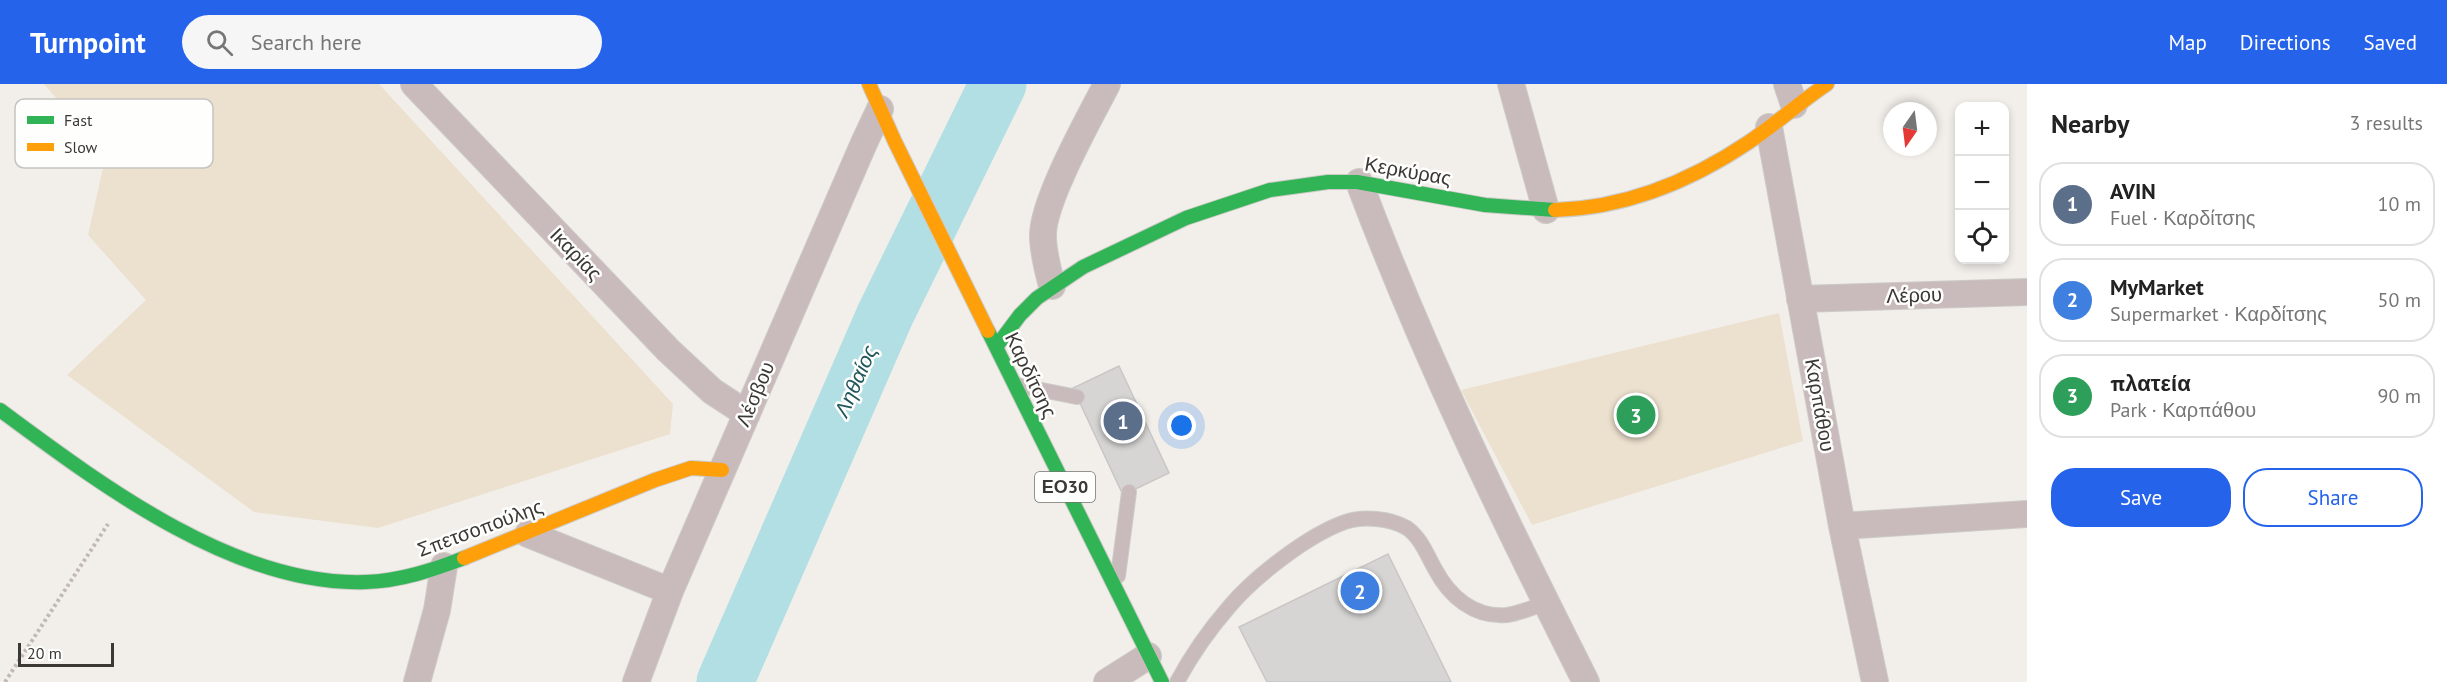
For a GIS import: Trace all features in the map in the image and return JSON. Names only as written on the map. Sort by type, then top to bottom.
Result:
[{"type":"street","name":"Ικαρίας","points":[[414,84],[668,350],[712,391],[747,414]]},
{"type":"street","name":"Καρδίτσης","points":[[869,84],[883,101],[895,142],[1162,682]]},
{"type":"street","points":[[1052,286],[1043,235],[1045,219],[1075,147],[1107,84]]},
{"type":"street","points":[[1511,84],[1546,210]]},
{"type":"street","name":"Κερκύρας","points":[[996,347],[1027,307],[1052,286],[1106,254],[1192,216],[1240,198],[1305,184],[1359,182],[1512,208],[1546,210],[1596,207],[1656,190],[1733,151],[1769,127],[1791,95],[1827,84]]},
{"type":"street","name":"Λέσβου","points":[[636,682],[670,591],[883,101]]},
{"type":"street","name":"Καρπάθου","points":[[1769,127],[1842,526],[1875,682]]},
{"type":"street","points":[[1359,182],[1420,337],[1586,682]]},
{"type":"street","name":"Λέρου","points":[[1800,299],[2027,292]]},
{"type":"street","name":"Σπετσοπούλης","points":[[0,410],[67,459],[170,525],[234,554],[287,572],[326,580],[365,582],[444,566],[528,534],[655,480],[691,468],[722,470]]},
{"type":"street","points":[[1842,526],[2027,514]]},
{"type":"street","points":[[528,534],[670,591]]},
{"type":"street","points":[[417,682],[437,610],[444,566]]},
{"type":"street","points":[[1107,682],[1148,656]]},
{"type":"lane","points":[[1014,384],[1077,397]]},
{"type":"lane","points":[[1116,590],[1130,492]]},
{"type":"lane","points":[[1177,682],[1206,636],[1229,606],[1262,574],[1308,542],[1345,522],[1364,518],[1386,521],[1406,528],[1419,539],[1450,593],[1477,610],[1509,615],[1546,603]]},
{"type":"path","points":[[5,682],[125,498]]},
{"type":"shaded area","points":[[44,84],[379,84],[673,404],[670,434],[378,528],[254,512],[67,375],[146,300],[88,235],[103,168],[213,168],[213,99],[57,99]]},
{"type":"shaded area","points":[[1779,313],[1803,441],[1532,525],[1461,390]]},
{"type":"building","points":[[1119,366],[1169,473],[1123,495],[1073,388]]},
{"type":"building","points":[[1388,554],[1451,682],[1267,682],[1239,627]]},
{"type":"waterway","name":"Ληθαίος","points":[[725,682],[885,315],[998,84]]},
{"type":"traffic: fast","points":[[996,347],[1020,315],[1037,298],[1083,267],[1186,218],[1270,190],[1328,182],[1357,182],[1485,205],[1555,210]]},
{"type":"traffic: fast","points":[[988,331],[1162,682]]},
{"type":"traffic: fast","points":[[0,410],[81,469],[172,526],[219,549],[268,568],[317,579],[366,582],[391,580],[416,574],[464,558]]},
{"type":"traffic: slow","points":[[869,84],[988,331]]},
{"type":"traffic: slow","points":[[1555,210],[1607,204],[1657,190],[1681,180],[1749,142],[1827,84]]},
{"type":"traffic: slow","points":[[464,558],[655,480],[691,468],[722,470]]},
{"type":"place","name":"πλατεία","points":[[1636,415]]},
{"type":"place","name":"AVIN","points":[[1123,421]]},
{"type":"place","name":"MyMarket","points":[[1360,591]]}]
